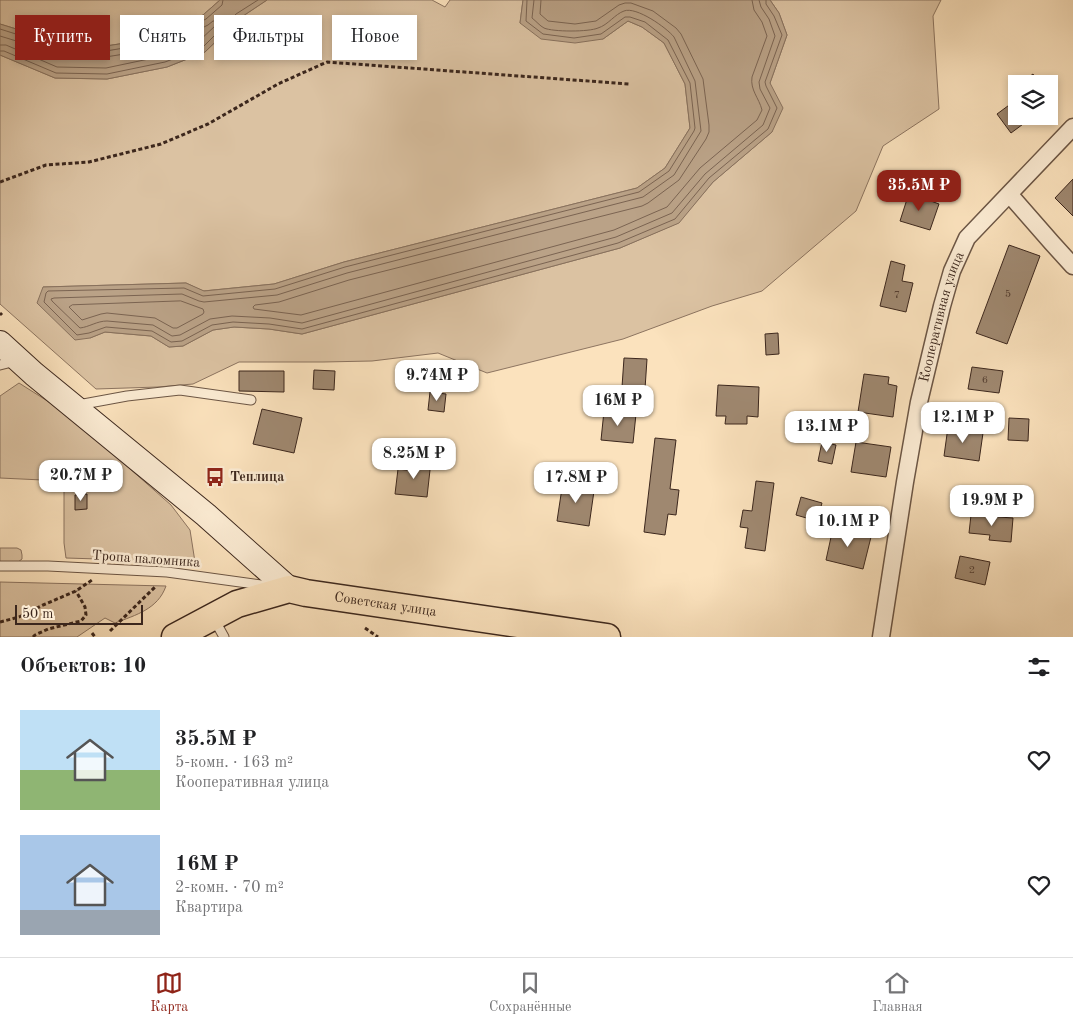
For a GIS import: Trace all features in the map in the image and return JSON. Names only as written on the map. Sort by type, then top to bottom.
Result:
[{"type":"main road","points":[[5,354],[34,374],[206,515],[289,589]]},
{"type":"main road","name":"Советская улица","points":[[175,637],[219,627],[237,604],[289,589],[607,637]]},
{"type":"street","name":"Кооперативная улица","points":[[881,637],[919,402],[952,271],[967,238],[1073,127]]},
{"type":"street","points":[[1010,195],[1073,266]]},
{"type":"lane","points":[[73,406],[127,396],[180,390],[251,400]]},
{"type":"lane","name":"Тропа паломника","points":[[0,566],[48,566],[167,572],[289,589]]},
{"type":"path","points":[[0,182],[46,165],[89,162],[161,144],[208,124],[278,84],[327,62],[629,84]]},
{"type":"path","points":[[0,622],[19,617],[76,590],[110,570]]},
{"type":"path","points":[[110,631],[155,587]]},
{"type":"path","points":[[33,637],[48,629],[80,621],[86,616],[76,590]]},
{"type":"path","points":[[365,628],[378,637]]},
{"type":"shaded area","points":[[0,0],[220,0],[203,15],[120,15],[120,44],[110,45],[110,15],[15,15],[15,29],[0,24]]},
{"type":"shaded area","points":[[267,0],[432,0],[445,7],[450,0],[523,0],[520,23],[603,39],[628,21],[642,27],[664,43],[685,84],[690,128],[665,168],[637,188],[344,262],[274,284],[203,291],[186,283],[43,287],[90,338],[105,332],[151,336],[169,347],[183,346],[213,330],[234,327],[269,329],[302,334],[620,248],[678,223],[713,182],[772,132],[770,83],[787,35],[779,13],[770,0],[941,0],[933,16],[939,109],[883,146],[856,211],[762,291],[712,306],[623,339],[487,373],[438,353],[372,361],[239,362],[193,384],[96,389],[0,304],[0,55],[55,78],[107,79],[167,67],[185,60],[204,60],[204,52],[214,43],[214,60],[322,60],[322,15],[244,15]]},
{"type":"shaded area","points":[[19,383],[49,402],[112,453],[171,505],[190,530],[195,562],[66,558],[64,543],[64,481],[0,478],[0,396]]},
{"type":"shaded area","points":[[0,548],[17,548],[21,550],[22,559],[18,562],[0,562]]},
{"type":"shaded area","points":[[0,582],[166,586],[152,606],[115,623],[105,618],[77,637],[0,637]]},
{"type":"water","points":[[220,0],[267,0],[244,15],[214,15],[214,43],[204,52],[203,15]]},
{"type":"water","points":[[523,0],[770,0],[779,13],[787,35],[770,83],[783,108],[772,132],[713,182],[679,223],[620,248],[302,334],[269,329],[234,327],[213,330],[183,346],[169,347],[151,336],[105,332],[90,338],[75,340],[37,303],[43,287],[186,283],[204,291],[274,284],[344,262],[637,188],[665,168],[690,128],[685,84],[664,43],[642,27],[628,21],[603,39],[575,43],[541,39],[520,23]]},
{"type":"water","points":[[0,24],[15,29],[15,60],[110,60],[110,45],[120,44],[120,60],[185,60],[167,67],[107,79],[55,78],[0,55]]},
{"type":"building","points":[[1008,106],[1008,125],[1022,125],[1011,133],[997,114]]},
{"type":"building","points":[[1073,179],[1073,216],[1055,198]]},
{"type":"building","points":[[909,193],[939,204],[930,230],[900,221]]},
{"type":"building","points":[[1009,245],[1040,256],[1007,344],[976,333]]},
{"type":"building","points":[[891,261],[905,265],[902,281],[913,283],[906,312],[880,306]]},
{"type":"building","points":[[778,333],[779,354],[766,355],[765,334]]},
{"type":"building","points":[[624,358],[647,359],[645,389],[622,387]]},
{"type":"building","points":[[972,367],[1003,371],[999,393],[968,389]]},
{"type":"building","points":[[314,370],[335,371],[334,390],[313,389]]},
{"type":"building","points":[[239,371],[284,371],[284,392],[239,391]]},
{"type":"building","points":[[864,374],[889,377],[888,384],[897,386],[893,417],[858,412]]},
{"type":"building","points":[[718,385],[759,387],[758,417],[747,416],[747,424],[725,424],[726,416],[716,416]]},
{"type":"building","points":[[430,392],[446,394],[444,412],[428,410]]},
{"type":"building","points":[[262,409],[302,418],[294,453],[253,444]]},
{"type":"building","points":[[604,411],[636,414],[633,443],[601,440]]},
{"type":"building","points":[[1009,418],[1029,419],[1028,441],[1008,440]]},
{"type":"building","points":[[948,427],[983,433],[979,461],[944,456]]},
{"type":"building","points":[[655,438],[676,440],[670,489],[679,490],[676,515],[668,514],[665,535],[644,532]]},
{"type":"building","points":[[822,442],[836,445],[832,464],[818,461]]},
{"type":"building","points":[[856,442],[891,447],[886,477],[851,472]]},
{"type":"building","points":[[415,459],[431,461],[427,497],[395,494],[398,469],[413,471]]},
{"type":"building","points":[[574,477],[586,479],[585,489],[594,491],[589,526],[557,521],[562,488],[572,489]]},
{"type":"building","points":[[756,481],[774,483],[765,551],[745,548],[748,528],[740,527],[743,510],[752,511]]},
{"type":"building","points":[[87,494],[87,509],[75,510],[75,495]]},
{"type":"building","points":[[801,497],[822,503],[817,521],[796,515]]},
{"type":"building","points":[[971,515],[1013,518],[1011,542],[989,540],[990,535],[969,533]]},
{"type":"building","points":[[833,528],[871,537],[863,569],[826,560]]},
{"type":"building","points":[[960,556],[990,562],[985,585],[955,578]]},
{"type":"place","name":"Теплица","points":[[215,477]]}]
